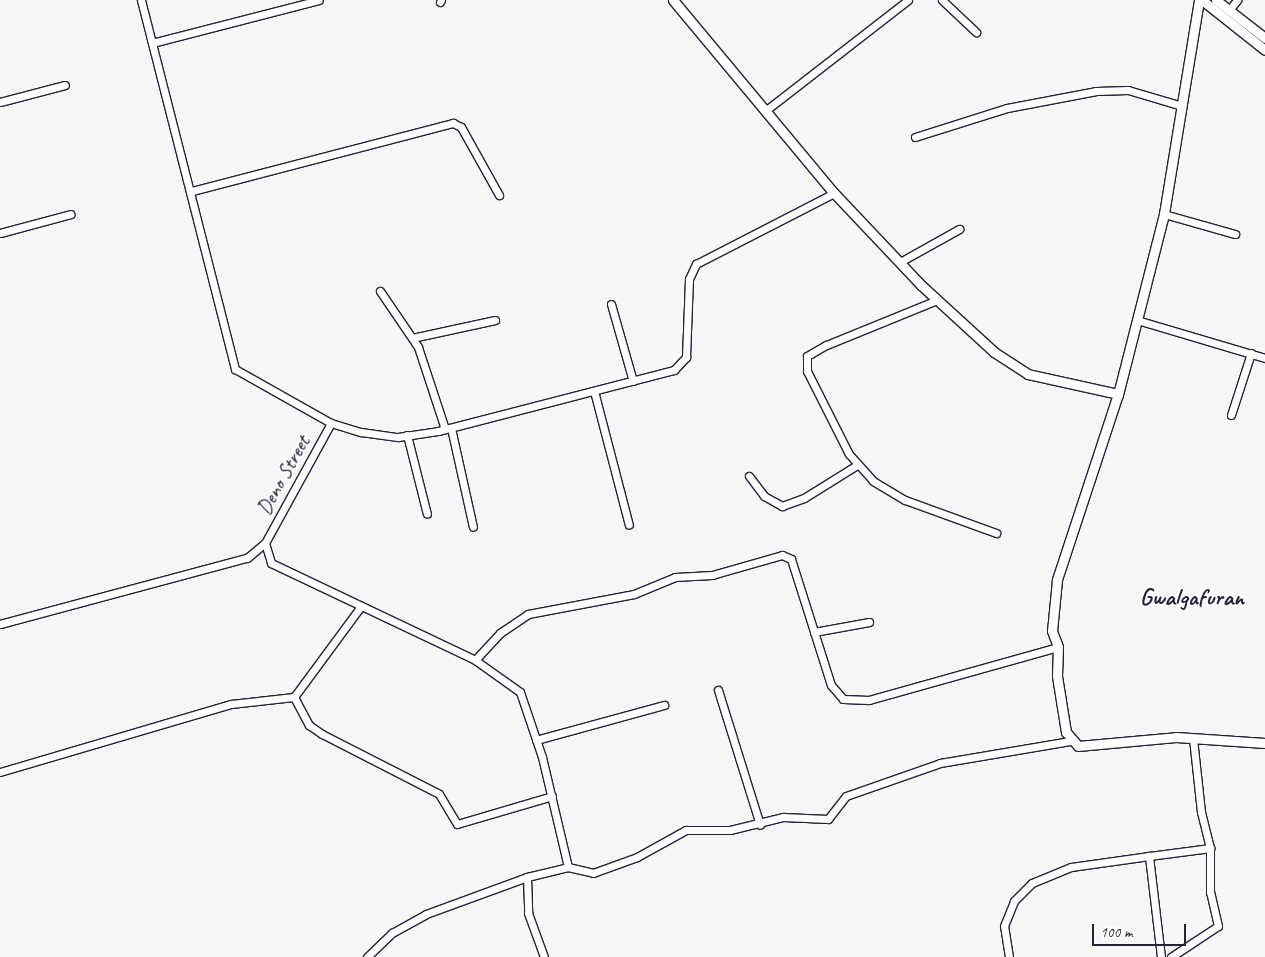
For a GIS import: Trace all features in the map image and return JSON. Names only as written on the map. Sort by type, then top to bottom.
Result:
[{"type":"street","points":[[141,0],[192,191],[235,369],[331,424],[386,437],[448,429],[674,370],[686,357],[689,279],[702,257],[834,193]]},
{"type":"street","points":[[152,43],[319,0]]},
{"type":"street","points":[[673,0],[834,193],[937,300],[994,352],[1028,374],[1118,394]]},
{"type":"street","points":[[765,111],[908,0]]},
{"type":"street","points":[[942,0],[976,32]]},
{"type":"street","points":[[1070,741],[1057,676],[1058,647],[1052,631],[1057,580],[1118,394],[1164,214],[1200,0],[1265,50]]},
{"type":"street","points":[[1216,0],[1265,38]]},
{"type":"street","points":[[1229,10],[1237,0]]},
{"type":"street","points":[[0,102],[65,85]]},
{"type":"street","points":[[915,137],[1007,108],[1096,91],[1128,90],[1182,106]]},
{"type":"street","points":[[192,191],[453,123],[461,127],[499,195]]},
{"type":"street","points":[[0,233],[71,214]]},
{"type":"street","points":[[1164,214],[1236,234]]},
{"type":"street","points":[[900,262],[959,229]]},
{"type":"street","points":[[380,291],[412,338],[448,429],[473,528]]},
{"type":"street","points":[[937,300],[807,356],[807,372],[858,465],[906,500],[996,533]]},
{"type":"street","points":[[611,304],[633,382]]},
{"type":"street","points":[[412,338],[495,320]]},
{"type":"street","points":[[1136,320],[1265,358]]},
{"type":"street","points":[[1231,415],[1251,353]]},
{"type":"street","points":[[594,391],[630,525]]},
{"type":"street","name":"Deno Street","points":[[265,543],[331,424]]},
{"type":"street","points":[[407,434],[427,514]]},
{"type":"street","points":[[749,476],[764,496],[782,506],[804,498],[858,465]]},
{"type":"street","points":[[0,624],[236,564],[265,543],[271,563],[475,660],[520,692],[552,796],[568,867]]},
{"type":"street","points":[[475,660],[500,633],[528,614],[634,594],[675,577],[712,574],[782,555],[791,559],[834,692],[848,701],[869,700],[1058,647]]},
{"type":"street","points":[[0,772],[231,704],[294,697],[361,606]]},
{"type":"street","points":[[814,632],[869,622]]},
{"type":"street","points":[[718,690],[760,825]]},
{"type":"street","points":[[294,697],[299,711],[316,730],[439,794],[457,824],[552,796]]},
{"type":"street","points":[[536,740],[664,705]]},
{"type":"street","points":[[1171,957],[1218,926],[1210,892],[1210,848],[1201,812],[1193,738]]},
{"type":"street","points":[[367,957],[392,932],[426,914],[527,877],[568,867],[593,873],[636,857],[678,833],[760,825],[783,817],[828,819],[846,796],[940,763],[1070,741],[1091,746],[1193,738],[1265,743]]},
{"type":"street","points":[[1009,957],[1004,926],[1014,901],[1032,883],[1071,867],[1210,848]]},
{"type":"street","points":[[1149,856],[1161,957]]},
{"type":"street","points":[[527,877],[528,913],[544,957]]},
{"type":"district","name":"Gwalgafuran","points":[[1192,598]]}]
